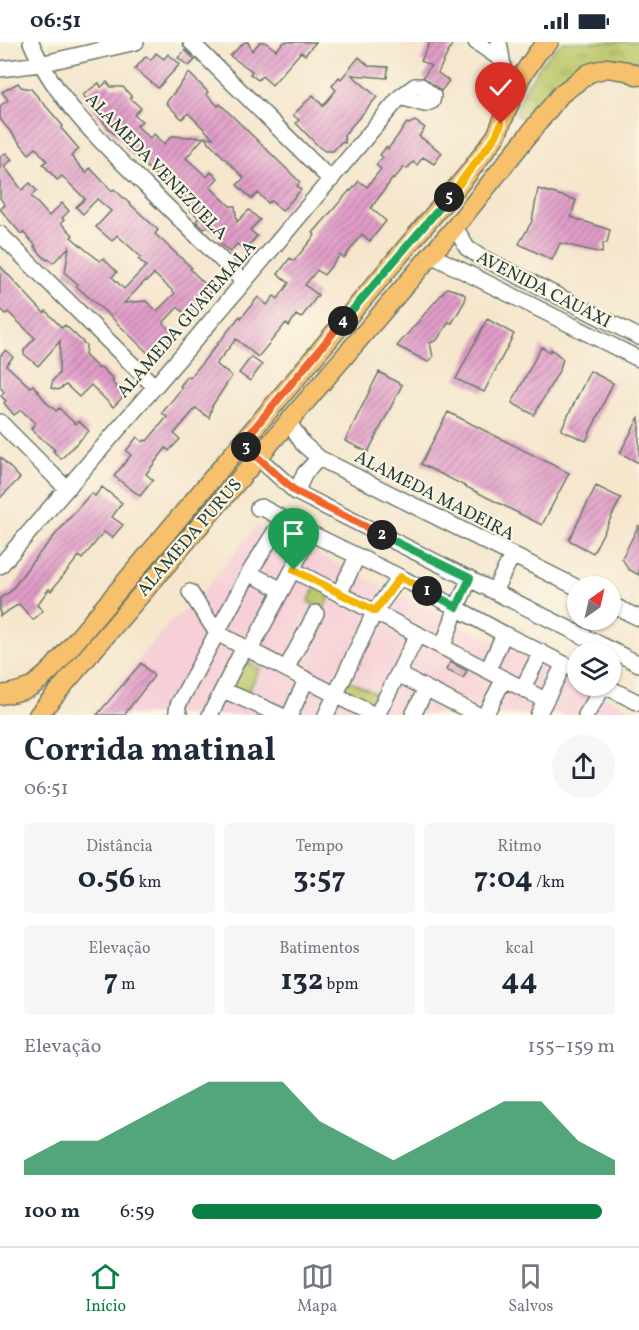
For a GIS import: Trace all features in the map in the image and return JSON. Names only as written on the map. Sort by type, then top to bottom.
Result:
[{"type":"main road","name":"ALAMEDA PURUS","points":[[25,691],[39,682],[52,668],[467,176],[496,136],[521,77],[538,52],[549,42]]},
{"type":"main road","name":"ALAMEDA PURUS","points":[[40,712],[455,227],[561,94],[589,73],[607,68],[627,71],[639,76]]},
{"type":"main road","points":[[501,124],[517,131],[531,132]]},
{"type":"main road","points":[[0,695],[25,691],[40,712]]},
{"type":"street","name":"ALAMEDA VENEZUELA","points":[[31,42],[40,64],[62,95],[116,156],[244,282]]},
{"type":"street","points":[[0,69],[40,64],[136,42]]},
{"type":"street","points":[[191,42],[331,180]]},
{"type":"street","points":[[476,42],[498,48],[509,102]]},
{"type":"street","name":"ALAMEDA GUATEMALA","points":[[0,566],[400,97]]},
{"type":"street","name":"AVENIDA CAUAXI","points":[[455,227],[467,248],[488,261],[639,337]]},
{"type":"street","points":[[0,234],[154,386]]},
{"type":"street","name":"AVENIDA CAUAXI","points":[[431,255],[639,358]]},
{"type":"street","points":[[478,278],[480,267],[488,261]]},
{"type":"street","points":[[606,343],[614,338],[617,326]]},
{"type":"street","points":[[0,422],[66,488]]},
{"type":"street","name":"ALAMEDA MADEIRA","points":[[288,422],[303,444],[319,458],[567,583]]},
{"type":"street","points":[[242,443],[296,492],[639,664]]},
{"type":"street","points":[[296,492],[305,473],[319,458]]},
{"type":"street","points":[[258,508],[261,507],[400,577],[504,634],[567,665]]},
{"type":"street","points":[[179,713],[178,705],[249,573],[283,519]]},
{"type":"street","points":[[210,715],[282,590],[310,533]]},
{"type":"street","points":[[340,592],[357,556]]},
{"type":"street","points":[[494,591],[512,556]]},
{"type":"street","points":[[292,571],[296,570],[340,592],[545,700]]},
{"type":"street","points":[[249,573],[282,590]]},
{"type":"street","points":[[326,715],[375,611],[400,577]]},
{"type":"street","points":[[443,646],[470,578]]},
{"type":"street","points":[[190,592],[217,633],[375,715],[418,634]]},
{"type":"street","points":[[621,609],[639,618]]},
{"type":"street","points":[[286,669],[316,613]]},
{"type":"street","points":[[488,670],[504,634]]},
{"type":"street","points":[[523,688],[541,652]]},
{"type":"street","points":[[538,715],[545,700],[567,672]]},
{"type":"street","points":[[398,674],[478,715]]},
{"type":"street","points":[[485,715],[504,679]]},
{"type":"street","points":[[290,715],[306,680]]},
{"type":"street","points":[[413,715],[426,689]]},
{"type":"street","points":[[223,690],[254,710],[280,715]]},
{"type":"street","points":[[621,694],[639,703]]},
{"type":"street","points":[[586,715],[598,696]]},
{"type":"shaded area","points":[[257,525],[567,677],[567,696],[604,696],[639,715],[91,715],[171,621],[194,604]]},
{"type":"green space","points":[[563,42],[639,42],[639,66],[610,60],[585,65],[559,85],[531,117],[523,120],[516,115],[528,84],[547,57]]},
{"type":"green space","points":[[317,583],[333,591],[323,610],[308,602]]},
{"type":"green space","points":[[244,660],[260,669],[246,696],[229,687]]},
{"type":"green space","points":[[343,677],[385,698],[377,715],[335,695]]},
{"type":"building","points":[[245,42],[248,42],[252,51],[260,42],[265,42],[276,50],[284,42],[316,42],[305,55],[301,52],[272,85],[262,76],[258,80],[250,74],[252,71],[230,56]]},
{"type":"building","points":[[430,42],[453,42],[438,73],[449,81],[441,91],[423,77],[431,66],[421,61]]},
{"type":"building","points":[[185,50],[195,60],[189,66],[178,58]]},
{"type":"building","points":[[156,53],[164,59],[168,54],[180,64],[158,88],[135,69],[146,56],[151,60]]},
{"type":"building","points":[[359,57],[369,66],[388,67],[387,78],[352,75],[377,97],[344,135],[345,143],[341,142],[333,151],[325,151],[296,123],[299,120],[293,115],[313,95],[323,106],[336,90],[332,86],[339,77],[341,79]]},
{"type":"building","points":[[189,73],[218,106],[220,104],[300,182],[297,186],[301,190],[282,211],[271,201],[268,203],[258,193],[252,199],[237,185],[244,178],[205,138],[213,138],[188,113],[182,119],[166,103]]},
{"type":"building","points":[[107,82],[111,87],[123,87],[132,97],[130,98],[141,108],[134,115],[142,121],[137,126],[150,138],[154,134],[164,144],[172,136],[204,138],[186,158],[207,177],[211,172],[218,178],[210,187],[230,206],[235,206],[237,222],[249,210],[260,220],[250,230],[257,236],[245,250],[237,244],[230,252],[219,242],[222,239],[208,226],[204,229],[196,221],[199,218],[183,203],[184,201],[126,148],[128,146],[108,128],[83,95],[99,83],[101,87]]},
{"type":"building","points":[[18,83],[21,87],[31,89],[63,126],[61,128],[79,149],[71,156],[86,173],[90,168],[112,191],[114,189],[158,230],[155,234],[192,268],[190,269],[212,291],[187,316],[178,307],[163,323],[175,335],[153,358],[65,273],[69,247],[53,263],[47,260],[0,209],[5,205],[0,198],[0,157],[6,153],[12,160],[4,166],[22,190],[30,183],[37,191],[31,196],[49,216],[62,203],[69,211],[62,218],[64,220],[61,223],[73,235],[71,237],[100,261],[103,258],[117,272],[112,277],[124,289],[146,266],[138,259],[141,257],[117,235],[112,241],[96,227],[111,211],[97,199],[83,214],[76,207],[85,199],[62,176],[57,180],[43,164],[47,161],[36,148],[29,154],[0,119],[0,106],[8,100],[2,92]],"holes":[[[154,274],[175,293],[157,311],[146,301],[124,303]]]},
{"type":"building","points":[[415,121],[425,128],[419,136],[442,153],[434,164],[423,157],[417,165],[413,162],[393,178],[371,208],[386,221],[370,241],[362,234],[344,258],[340,255],[324,275],[317,270],[305,285],[318,295],[301,318],[296,315],[289,326],[286,323],[258,357],[236,339],[216,364],[232,376],[212,406],[209,418],[196,408],[174,434],[180,439],[169,451],[166,448],[146,474],[153,480],[140,496],[114,476],[131,455],[126,451],[137,437],[143,442],[147,441],[167,417],[162,413],[182,387],[180,386],[188,376],[190,378],[240,316],[241,318],[258,297],[267,305],[274,296],[278,299],[289,283],[278,274],[290,258],[294,261],[315,235],[313,233],[359,181],[367,187],[381,169],[376,165],[383,157],[380,155],[386,147],[388,149],[407,123]]},
{"type":"building","points":[[538,189],[576,200],[571,217],[610,230],[607,243],[603,243],[602,253],[560,243],[552,260],[519,244],[532,221]]},
{"type":"building","points":[[0,266],[44,313],[46,311],[62,328],[65,325],[86,345],[85,355],[114,380],[112,382],[124,396],[113,407],[91,385],[79,397],[66,385],[58,390],[51,388],[53,380],[59,374],[60,341],[38,366],[24,354],[24,350],[35,338],[8,312],[6,314],[0,308]]},
{"type":"building","points":[[447,288],[461,292],[465,295],[465,301],[452,323],[449,322],[437,340],[430,343],[433,357],[428,362],[397,346]]},
{"type":"building","points":[[487,319],[514,334],[484,392],[456,379]]},
{"type":"building","points":[[541,347],[550,352],[551,349],[563,359],[560,369],[534,415],[512,403]]},
{"type":"building","points":[[6,350],[13,357],[6,365],[30,387],[33,385],[56,411],[59,408],[76,424],[79,421],[89,431],[61,459],[53,451],[55,450],[31,429],[35,423],[21,410],[14,415],[4,403],[6,401],[1,396],[4,392],[0,387],[0,356]]},
{"type":"building","points":[[251,357],[262,365],[250,381],[239,373]]},
{"type":"building","points":[[590,371],[613,383],[586,441],[561,430]]},
{"type":"building","points":[[379,372],[402,385],[368,452],[345,441]]},
{"type":"building","points":[[448,412],[569,473],[542,525],[421,464]]},
{"type":"building","points":[[639,417],[639,463],[620,453]]},
{"type":"building","points":[[0,457],[20,478],[0,498]]},
{"type":"building","points":[[596,486],[621,498],[593,553],[569,540]]},
{"type":"building","points":[[102,487],[122,503],[112,517],[123,525],[112,538],[104,532],[82,559],[79,556],[37,605],[43,611],[33,620],[19,604],[0,616],[0,598],[10,592],[32,562],[91,493],[95,496]]},
{"type":"building","points":[[639,525],[639,575],[628,569],[622,558]]},
{"type":"building","points":[[450,662],[467,671],[463,678],[446,670]]},
{"type":"building","points":[[141,663],[154,676],[124,715],[97,715]]},
{"type":"route","points":[[294,570],[375,611],[400,577],[457,607],[470,578],[296,492],[242,443],[467,176],[496,136],[501,124]]}]
